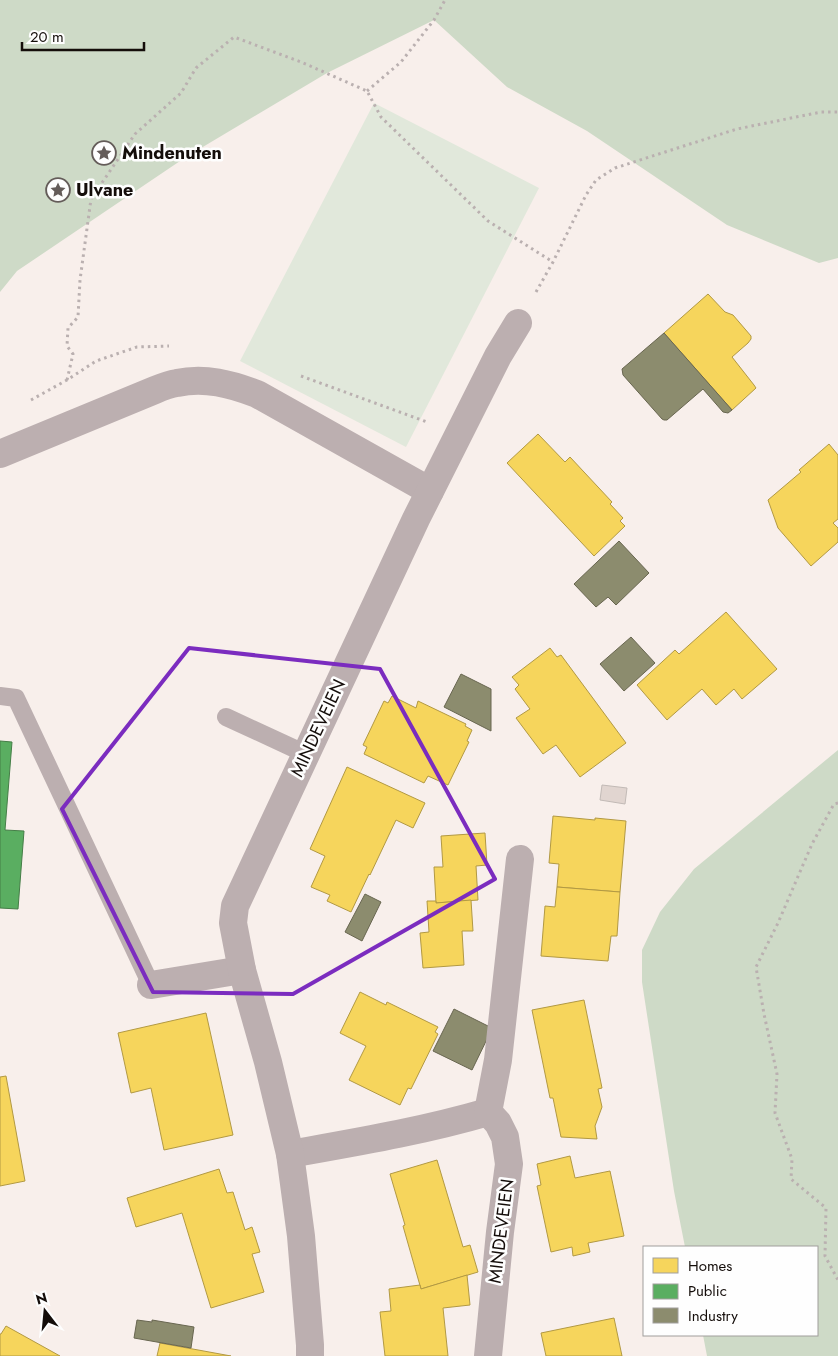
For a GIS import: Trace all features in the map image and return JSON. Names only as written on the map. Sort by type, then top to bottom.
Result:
[{"type":"street","name":"MINDEVEIEN","points":[[310,1356],[301,1236],[290,1154],[268,1062],[242,970],[233,923],[235,906],[430,491],[498,356],[518,323]]},
{"type":"street","points":[[0,454],[155,390],[177,383],[197,380],[236,386],[257,394],[430,491]]},
{"type":"street","points":[[290,1154],[435,1126],[488,1112],[498,1060],[520,859]]},
{"type":"street","points":[[151,985],[242,970]]},
{"type":"street","name":"MINDEVEIEN","points":[[488,1112],[498,1123],[505,1137],[509,1164],[500,1232],[488,1356]]},
{"type":"lane","points":[[0,696],[16,698],[151,985]]},
{"type":"lane","points":[[226,717],[306,754]]},
{"type":"path","points":[[367,91],[401,62],[434,20],[445,0]]},
{"type":"path","points":[[67,380],[73,354],[67,346],[68,328],[78,317],[80,280],[91,199],[135,134],[181,93],[196,68],[234,37],[301,62],[367,91],[381,117],[488,221],[553,262]]},
{"type":"path","points":[[518,323],[553,262],[586,195],[596,180],[615,168],[737,129],[821,112],[838,112]]},
{"type":"path","points":[[838,803],[834,804],[812,844],[778,923],[756,967],[777,1074],[775,1113],[792,1159],[791,1179],[826,1208],[825,1256],[838,1280]]},
{"type":"highlighted area","points":[[189,648],[380,669],[495,879],[293,994],[153,992],[62,809]]},
{"type":"shaded area","points":[[374,103],[539,188],[406,447],[240,361]]},
{"type":"green space","points":[[0,0],[838,0],[838,258],[819,263],[727,225],[587,131],[507,87],[434,20],[327,73],[186,157],[17,271],[0,292]]},
{"type":"green space","points":[[838,750],[838,1356],[707,1356],[703,1336],[818,1336],[818,1246],[685,1246],[674,1191],[642,982],[642,950],[660,912],[694,869]]},
{"type":"building: Homes","points":[[708,294],[725,312],[733,315],[751,336],[748,343],[732,357],[756,388],[732,410],[664,333]]},
{"type":"building: Homes","points":[[538,434],[565,462],[570,457],[612,502],[610,504],[623,518],[620,521],[625,526],[594,556],[507,463]]},
{"type":"building: Homes","points":[[829,444],[838,455],[838,519],[833,523],[838,528],[838,542],[811,566],[778,528],[768,500],[801,472],[799,470]]},
{"type":"building: Homes","points":[[726,612],[777,669],[742,699],[734,689],[716,705],[702,689],[667,720],[637,685],[675,650],[679,654]]},
{"type":"building: Homes","points":[[550,648],[557,657],[561,655],[626,743],[580,777],[556,745],[543,754],[516,718],[530,709],[515,689],[519,685],[512,677]]},
{"type":"building: Homes","points":[[392,696],[416,708],[418,701],[466,724],[465,726],[472,730],[467,741],[469,742],[448,785],[428,776],[424,783],[364,754],[367,747],[363,745],[384,701],[388,703]]},
{"type":"building: Homes","points":[[347,767],[425,803],[413,828],[396,820],[351,912],[327,901],[330,895],[311,887],[325,856],[310,849]]},
{"type":"building: Homes","points":[[553,816],[626,821],[620,892],[557,887],[559,864],[549,863]]},
{"type":"building: Homes","points":[[485,833],[487,865],[476,866],[478,900],[436,903],[434,867],[443,867],[441,836]]},
{"type":"building: Homes","points":[[557,887],[620,892],[617,936],[611,936],[608,961],[541,956],[545,906],[555,907]]},
{"type":"building: Homes","points":[[471,900],[473,931],[462,931],[464,965],[423,968],[420,933],[429,932],[427,901],[436,901],[436,903]]},
{"type":"building: Homes","points":[[360,992],[386,1005],[387,1002],[438,1027],[435,1032],[438,1034],[411,1089],[408,1088],[400,1105],[349,1080],[366,1046],[340,1033]]},
{"type":"building: Homes","points":[[584,1000],[602,1088],[598,1089],[602,1107],[595,1126],[597,1139],[561,1137],[553,1098],[550,1098],[532,1010]]},
{"type":"building: Homes","points":[[206,1013],[233,1135],[164,1150],[151,1088],[131,1093],[118,1033]]},
{"type":"building: Homes","points":[[6,1076],[25,1181],[0,1186],[0,1077]]},
{"type":"building: Homes","points":[[570,1156],[575,1178],[610,1171],[624,1236],[588,1243],[590,1252],[573,1256],[572,1247],[551,1252],[537,1186],[541,1185],[537,1164]]},
{"type":"building: Homes","points":[[437,1160],[463,1247],[470,1245],[478,1272],[421,1289],[390,1174]]},
{"type":"building: Homes","points":[[219,1169],[227,1193],[233,1192],[245,1230],[252,1227],[260,1252],[252,1254],[264,1292],[211,1308],[182,1213],[136,1227],[127,1198]]},
{"type":"building: Homes","points":[[467,1275],[470,1305],[443,1308],[448,1356],[385,1356],[380,1312],[391,1311],[389,1289],[420,1285],[421,1289]]},
{"type":"building: Homes","points":[[614,1318],[622,1356],[546,1356],[541,1333]]},
{"type":"building: Homes","points":[[6,1326],[60,1356],[0,1356],[0,1334]]},
{"type":"building: Homes","points":[[160,1343],[231,1356],[157,1356]]},
{"type":"building: Public","points":[[0,741],[12,742],[5,830],[24,831],[18,909],[0,908]]},
{"type":"building: Industry","points":[[664,333],[732,410],[728,413],[723,412],[703,389],[667,420],[664,420],[623,375],[622,369]]},
{"type":"building: Industry","points":[[619,541],[649,573],[616,605],[608,597],[596,607],[574,584]]},
{"type":"building: Industry","points":[[631,637],[655,663],[624,691],[600,664]]},
{"type":"building: Industry","points":[[461,674],[491,689],[491,731],[444,707]]},
{"type":"building: Industry","points":[[365,894],[381,902],[362,941],[345,932]]},
{"type":"building: Industry","points":[[454,1009],[490,1027],[490,1033],[472,1070],[433,1051]]},
{"type":"building: Industry","points":[[137,1320],[152,1322],[152,1320],[194,1327],[191,1348],[134,1338]]},
{"type":"building: Other","points":[[602,785],[627,788],[625,804],[600,800]]},
{"type":"place","name":"Mindenuten","points":[[104,153]]},
{"type":"place","name":"Ulvane","points":[[58,190]]}]
